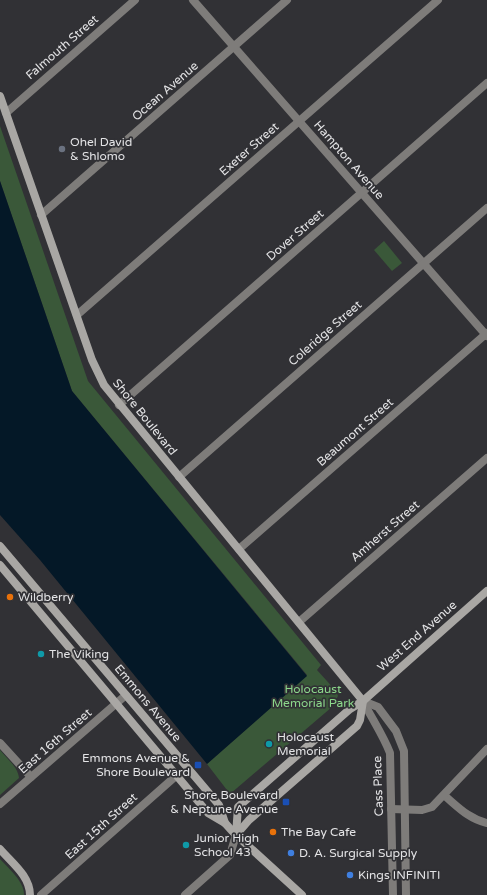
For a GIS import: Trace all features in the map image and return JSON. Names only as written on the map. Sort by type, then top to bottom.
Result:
[{"type":"main road","name":"Shore Boulevard","points":[[0,96],[97,374],[104,386],[363,701]]},
{"type":"main road","name":"Emmons Avenue","points":[[0,546],[219,805],[225,823]]},
{"type":"main road","name":"Emmons Avenue","points":[[0,566],[117,703],[208,813],[225,823],[236,835],[302,895]]},
{"type":"main road","name":"West End Avenue","points":[[363,701],[487,591]]},
{"type":"main road","points":[[236,835],[249,820],[357,726],[360,720],[363,701]]},
{"type":"main road","points":[[236,835],[238,807],[350,709],[363,701]]},
{"type":"main road","points":[[0,849],[25,876],[28,882],[30,895]]},
{"type":"street","name":"Falmouth Street","points":[[6,113],[135,0]]},
{"type":"street","name":"Hampton Avenue","points":[[192,0],[486,334]]},
{"type":"street","name":"Ocean Avenue","points":[[41,215],[287,0]]},
{"type":"street","name":"Exeter Street","points":[[76,315],[438,0]]},
{"type":"street","name":"Dover Street","points":[[120,405],[487,83]]},
{"type":"street","name":"Coleridge Street","points":[[179,477],[487,208]]},
{"type":"street","name":"Beaumont Street","points":[[239,549],[486,334]]},
{"type":"street","name":"Amherst Street","points":[[299,622],[487,458]]},
{"type":"street","name":"East 16th Street","points":[[0,804],[126,695]]},
{"type":"street","name":"Cass Place","points":[[363,701],[373,721],[381,732],[390,753],[392,765],[391,809],[393,895]]},
{"type":"street","points":[[363,701],[378,707],[396,731],[404,751],[406,895]]},
{"type":"street","points":[[0,743],[31,777]]},
{"type":"street","points":[[391,809],[422,810],[432,807],[487,749]]},
{"type":"street","name":"East 15th Street","points":[[41,895],[177,775]]},
{"type":"street","points":[[444,796],[466,814],[487,823]]},
{"type":"street","points":[[185,895],[230,855],[236,835]]},
{"type":"green space","name":"Holocaust Memorial Park","points":[[0,126],[88,381],[321,665],[317,670],[336,691],[338,696],[332,707],[230,794],[207,764],[307,675],[72,391],[0,181]]},
{"type":"green space","points":[[384,241],[402,263],[392,271],[374,250]]},
{"type":"green space","points":[[0,750],[17,770],[19,778],[0,795]]},
{"type":"green space","points":[[0,859],[19,880],[24,890],[24,895],[0,895]]},
{"type":"water","points":[[0,181],[72,391],[307,676],[207,764],[40,560],[0,515]]},
{"type":"place","name":"Ohel David & Shlomo","points":[[62,149]]},
{"type":"place","name":"Wildberry","points":[[10,597]]},
{"type":"place","name":"The Viking","points":[[41,654]]},
{"type":"place","name":"Holocaust Memorial","points":[[269,744]]},
{"type":"place","name":"Emmons Avenue & Shore Boulevard","points":[[198,765]]},
{"type":"place","name":"Shore Boulevard & Neptune Avenue","points":[[286,802]]},
{"type":"place","name":"The Bay Cafe","points":[[273,832]]},
{"type":"place","name":"Junior High School 43","points":[[186,845]]},
{"type":"place","name":"D. A. Surgical Supply","points":[[291,853]]},
{"type":"place","name":"Kings INFINITI","points":[[350,875]]}]
